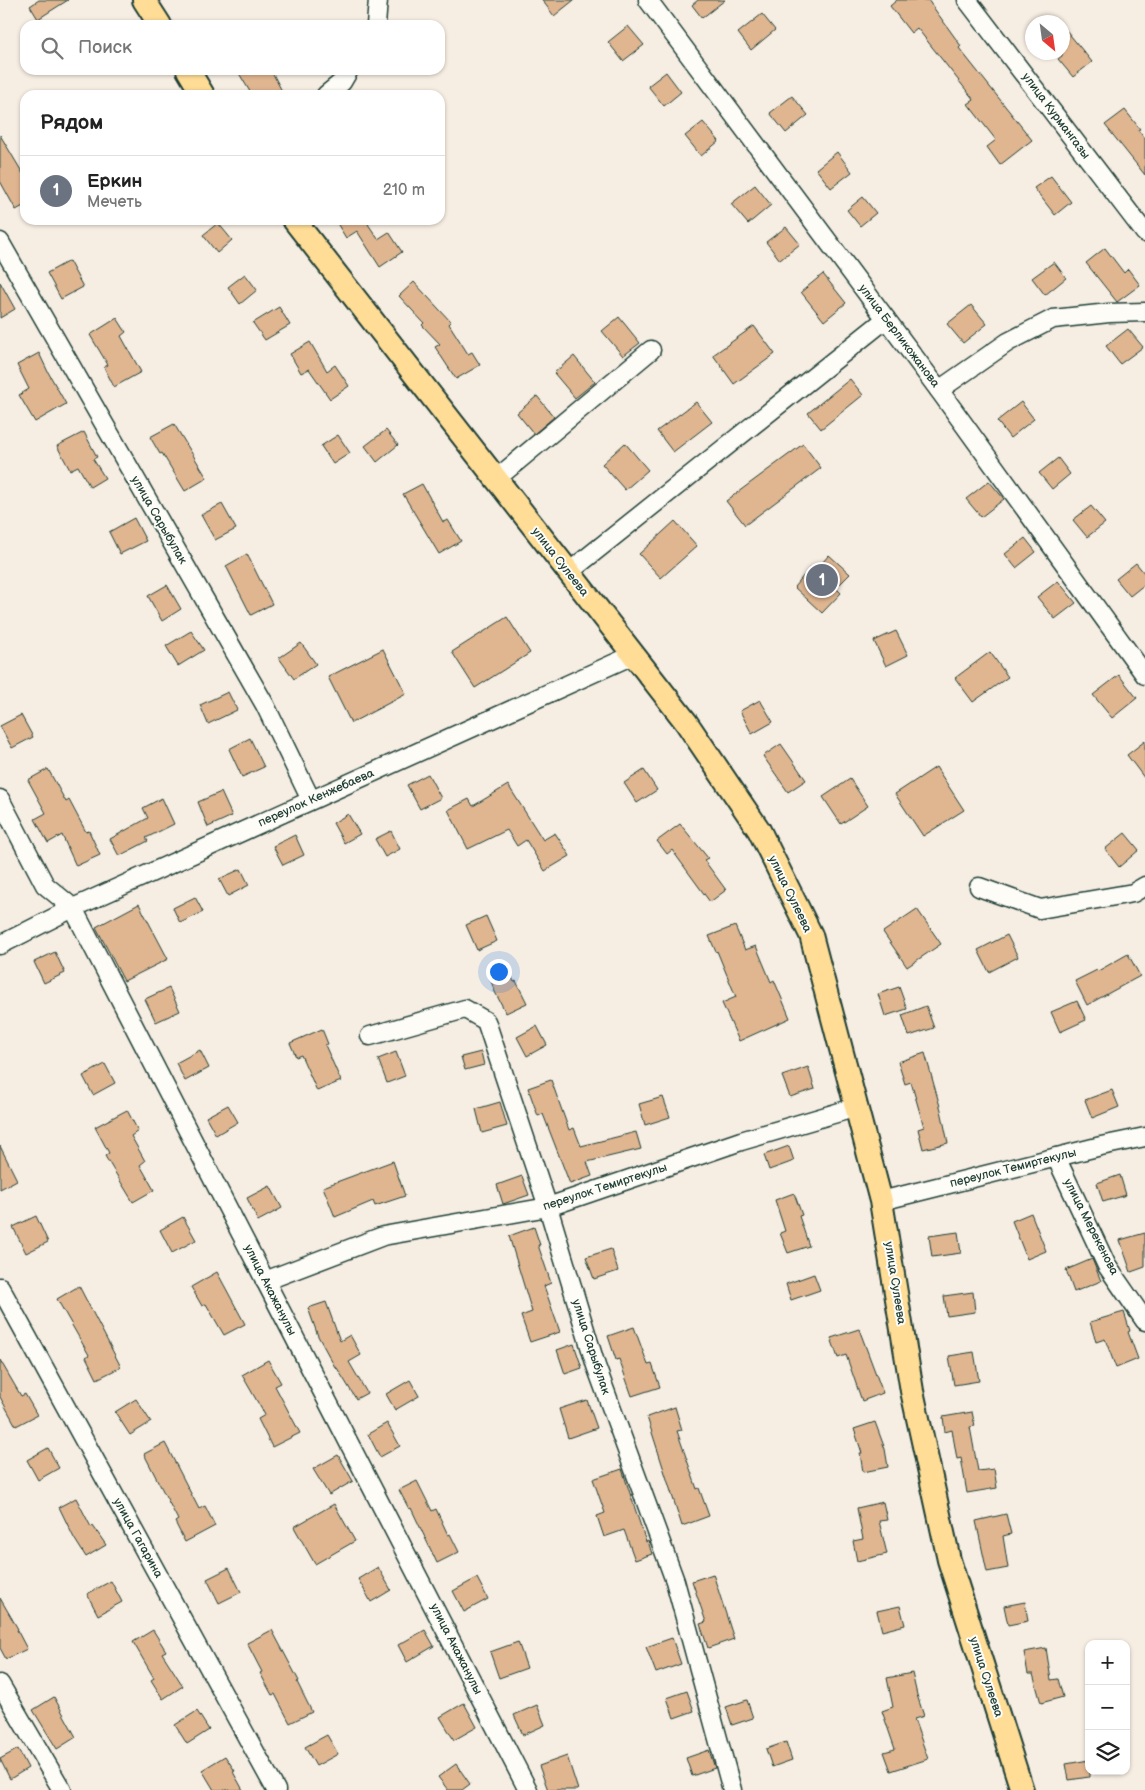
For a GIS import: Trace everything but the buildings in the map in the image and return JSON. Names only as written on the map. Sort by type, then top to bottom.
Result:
[{"type":"main road","points":[[144,0],[157,20]]},
{"type":"main road","points":[[191,75],[200,90]]},
{"type":"main road","name":"улица Сулеева","points":[[298,225],[686,722],[759,830],[811,936],[881,1201],[912,1391],[949,1560],[1022,1790]]},
{"type":"street","points":[[376,20],[378,0]]},
{"type":"street","name":"улица Берликожанова","points":[[648,0],[939,390],[1145,675]]},
{"type":"street","name":"улица Курмангазы","points":[[967,0],[1145,233]]},
{"type":"street","points":[[332,90],[342,82],[346,75]]},
{"type":"street","name":"улица Сарыбулак","points":[[0,242],[265,705],[311,800]]},
{"type":"street","points":[[939,390],[1008,342],[1053,320],[1108,313],[1145,312]]},
{"type":"street","points":[[568,572],[886,319]]},
{"type":"street","points":[[496,479],[651,350]]},
{"type":"street","name":"переулок Кенжебаева","points":[[0,945],[73,908],[633,655]]},
{"type":"street","name":"улица Акажанулы","points":[[0,799],[45,885],[73,908],[528,1790]]},
{"type":"street","points":[[979,887],[1040,909],[1133,893],[1145,886]]},
{"type":"street","name":"улица Сарыбулак","points":[[370,1036],[465,1009],[486,1021],[548,1208],[596,1366],[675,1581],[732,1790]]},
{"type":"street","name":"переулок Темиртекулы","points":[[265,1281],[383,1236],[548,1208],[741,1141],[857,1107]]},
{"type":"street","name":"переулок Темиртекулы","points":[[881,1201],[1056,1157],[1145,1137]]},
{"type":"street","name":"улица Мерекенова","points":[[1056,1157],[1107,1266],[1145,1321]]},
{"type":"street","name":"улица Гагарина","points":[[0,1287],[276,1790]]},
{"type":"street","points":[[0,1684],[62,1790]]},
{"type":"place","name":"Еркин","points":[[822,580]]}]
